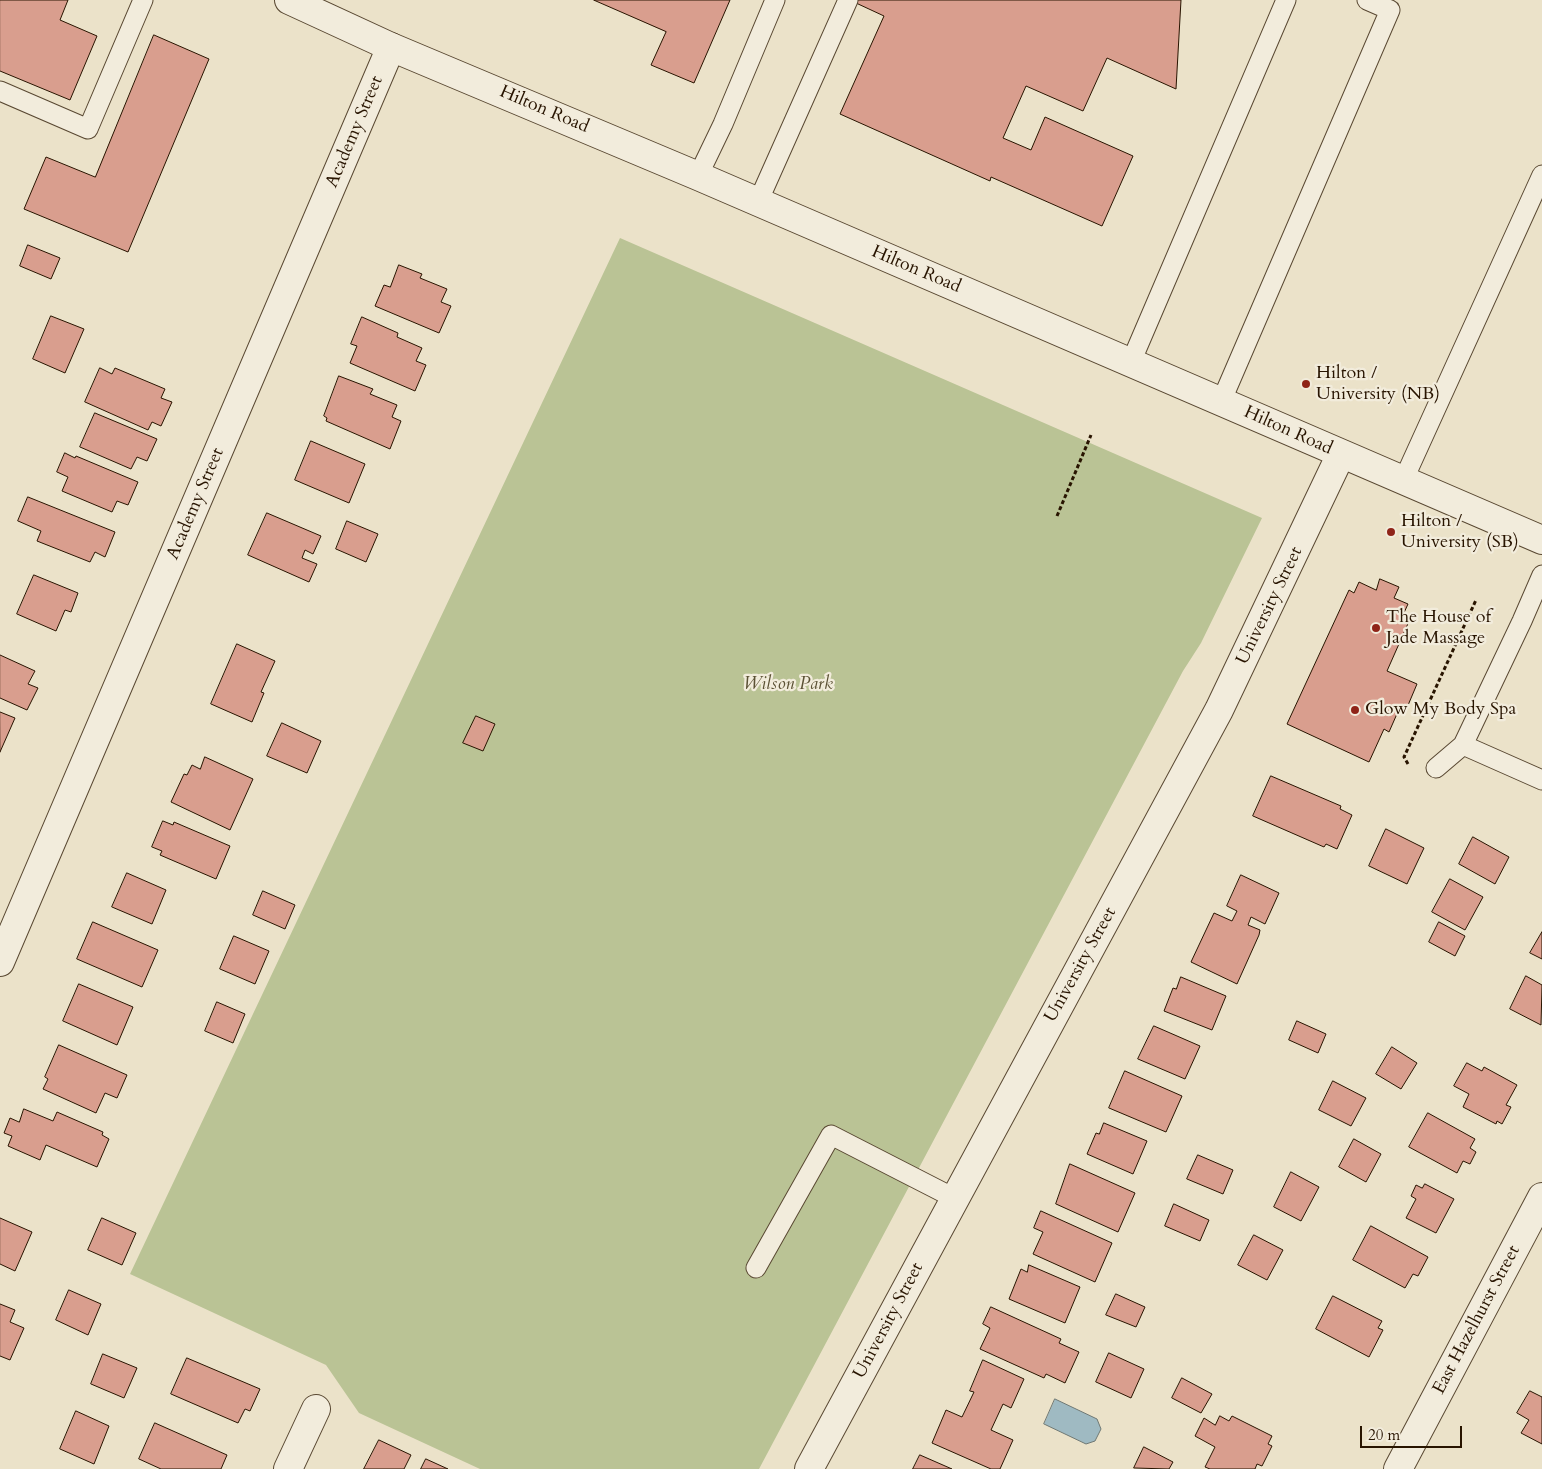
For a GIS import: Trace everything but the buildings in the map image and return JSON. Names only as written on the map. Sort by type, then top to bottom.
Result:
[{"type":"street","name":"Hilton Road","points":[[289,0],[391,47],[698,176],[1542,540]]},
{"type":"street","name":"Academy Street","points":[[0,962],[391,47]]},
{"type":"street","name":"University Street","points":[[809,1469],[1219,710],[1342,454]]},
{"type":"street","name":"East Hazelhurst Street","points":[[1398,1469],[1542,1197]]},
{"type":"street","points":[[288,1469],[316,1408]]},
{"type":"lane","points":[[0,91],[88,130],[143,0]]},
{"type":"lane","points":[[698,176],[723,124],[775,0]]},
{"type":"lane","points":[[758,202],[848,0]]},
{"type":"lane","points":[[1131,362],[1286,0]]},
{"type":"lane","points":[[1221,402],[1390,10],[1367,0]]},
{"type":"lane","points":[[1403,481],[1542,175]]},
{"type":"lane","points":[[1436,768],[1463,745],[1522,621],[1542,574]]},
{"type":"lane","points":[[1463,745],[1542,780]]},
{"type":"lane","points":[[756,1268],[831,1135],[954,1198]]},
{"type":"path","points":[[1057,516],[1091,435]]},
{"type":"path","points":[[1436,768],[1407,764],[1404,757],[1476,600]]},
{"type":"green space","name":"Wilson Park","points":[[620,238],[1262,518],[1201,643],[1183,671],[759,1469],[480,1469],[359,1413],[326,1365],[130,1274]]},
{"type":"water","points":[[1055,1399],[1097,1419],[1101,1429],[1095,1441],[1086,1444],[1044,1424]]},
{"type":"place","name":"Hilton / University (NB)","points":[[1306,384]]},
{"type":"place","name":"Hilton / University (SB)","points":[[1391,532]]},
{"type":"place","name":"The House of Jade Massage","points":[[1376,628]]},
{"type":"place","name":"Glow My Body Spa","points":[[1355,710]]}]
